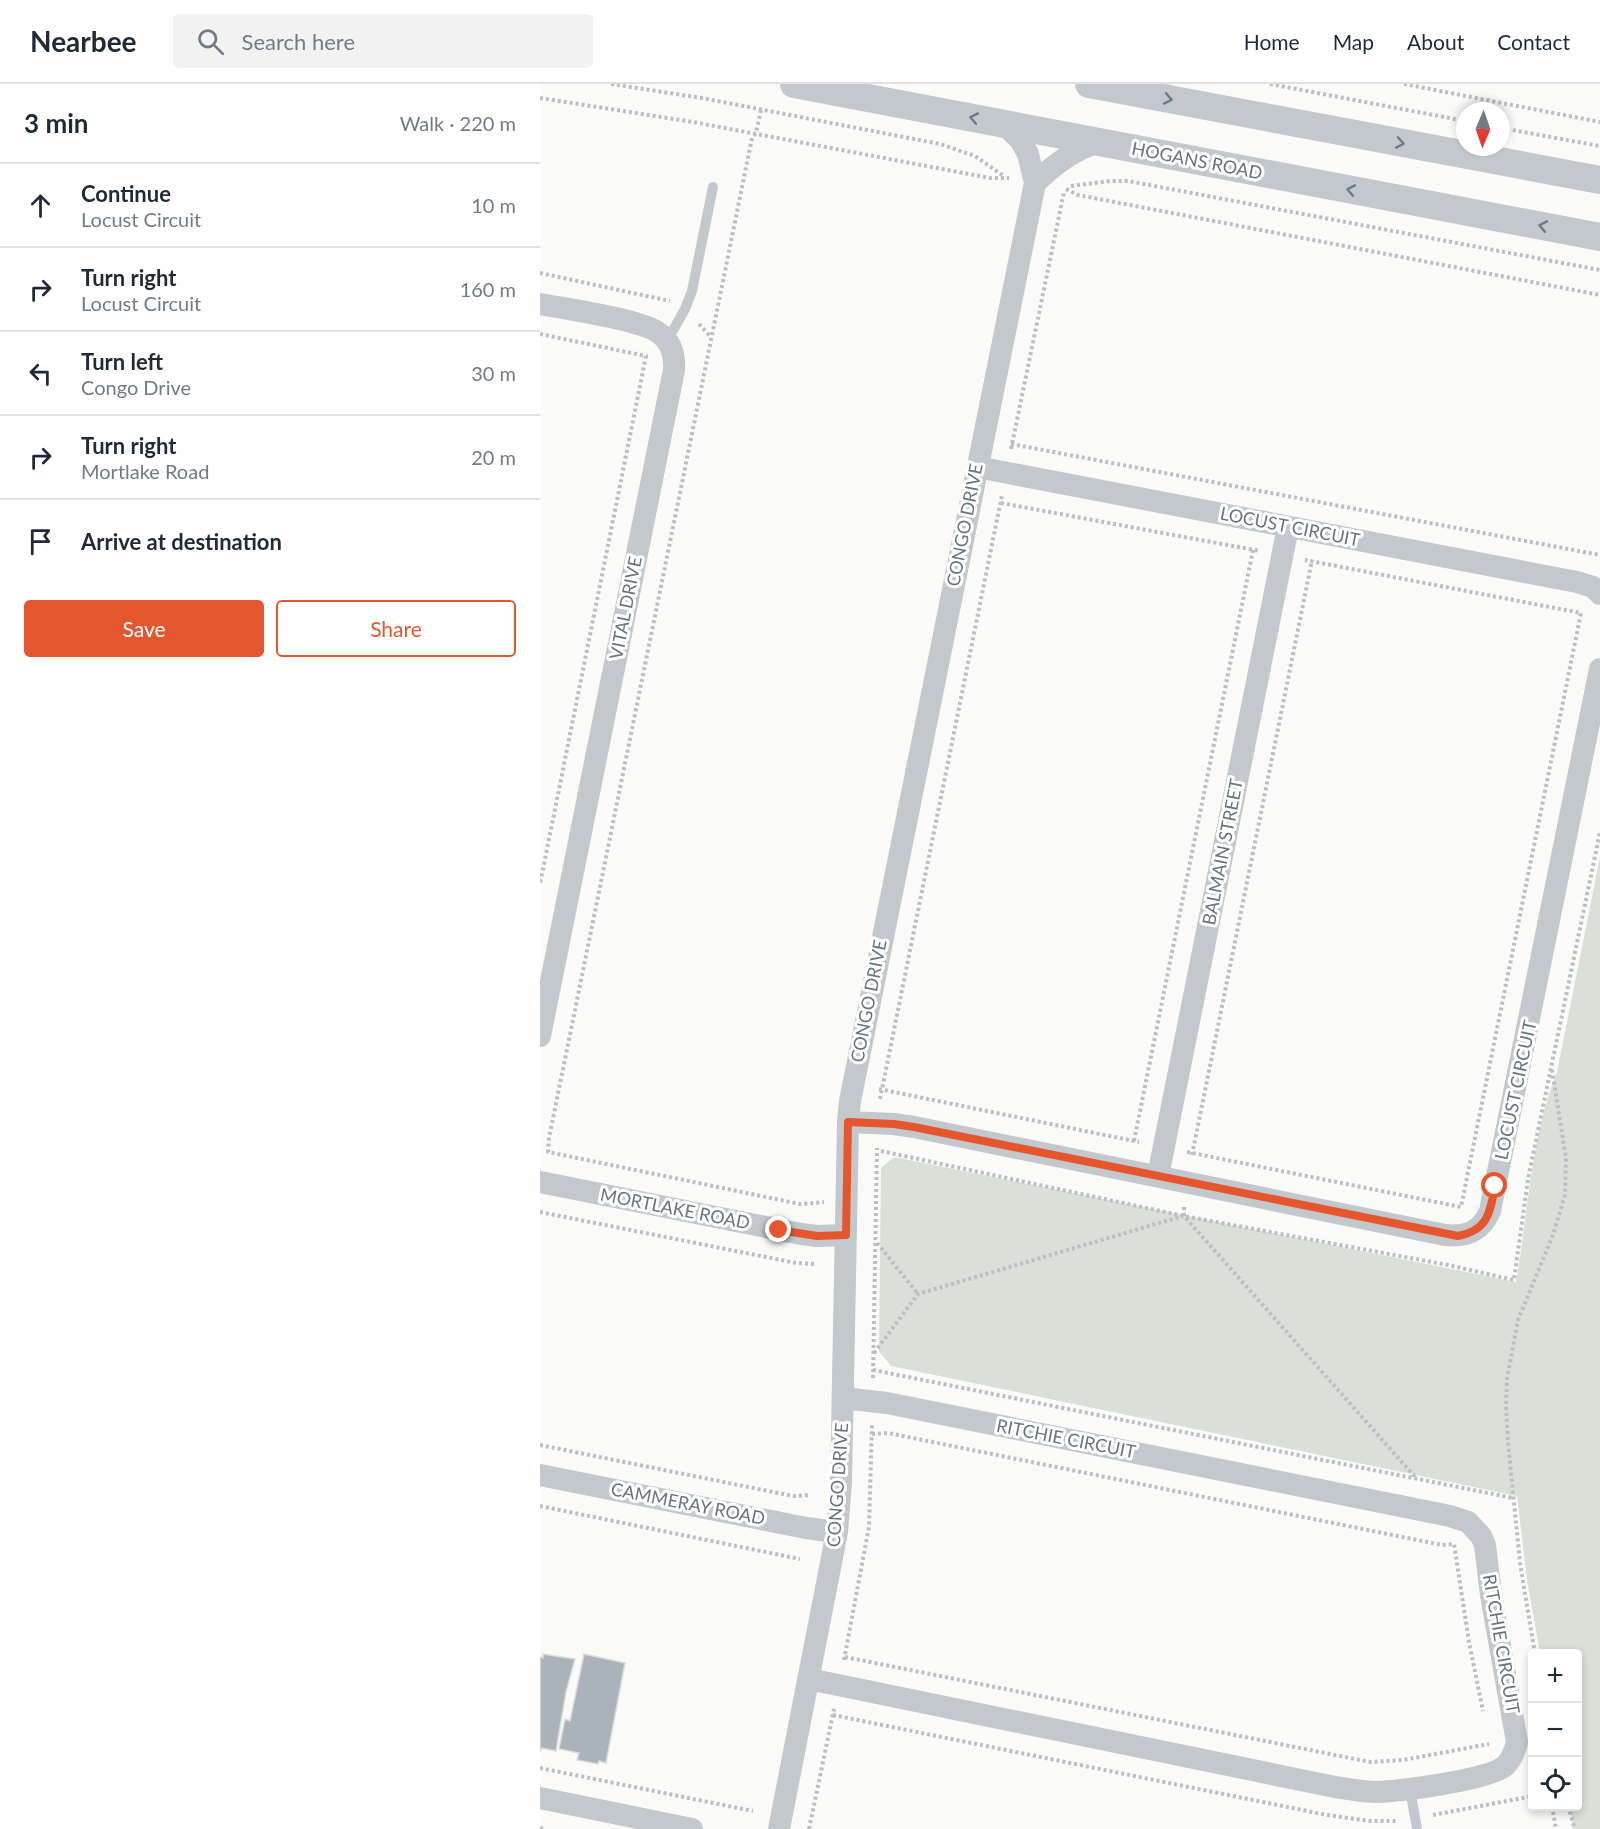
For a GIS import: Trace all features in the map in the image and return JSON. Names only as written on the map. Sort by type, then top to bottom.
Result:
[{"type":"street","name":"HOGANS ROAD","points":[[794,84],[1600,237]]},
{"type":"street","points":[[1089,84],[1600,180]]},
{"type":"street","name":"CONGO DRIVE","points":[[779,1829],[837,1532],[842,1483],[848,1122],[853,1084],[1035,183],[1028,154],[1021,141],[1004,124]]},
{"type":"street","points":[[1035,183],[1058,161],[1076,150],[1098,142]]},
{"type":"street","points":[[540,304],[640,324],[660,333],[668,341]]},
{"type":"street","name":"VITAL DRIVE","points":[[540,1036],[674,370],[675,358],[668,341]]},
{"type":"street","name":"LOCUST CIRCUIT","points":[[977,467],[1577,582],[1593,587],[1600,594]]},
{"type":"street","name":"BALMAIN STREET","points":[[1158,1176],[1288,527]]},
{"type":"street","name":"LOCUST CIRCUIT","points":[[848,1122],[914,1127],[1445,1235],[1467,1234],[1482,1225],[1490,1211],[1494,1195],[1600,669]]},
{"type":"street","name":"MORTLAKE ROAD","points":[[540,1182],[801,1234],[846,1235]]},
{"type":"street","name":"RITCHIE CIRCUIT","points":[[809,1679],[1335,1787],[1374,1792],[1410,1789],[1488,1775],[1497,1771],[1511,1759],[1517,1742],[1491,1595],[1485,1545],[1481,1536],[1468,1522],[1450,1516],[887,1402],[843,1398]]},
{"type":"street","name":"CAMMERAY ROAD","points":[[540,1475],[806,1528],[837,1532]]},
{"type":"street","points":[[540,1798],[692,1829]]},
{"type":"lane","points":[[668,341],[692,291],[713,187]]},
{"type":"lane","points":[[1410,1789],[1417,1829]]},
{"type":"path","points":[[540,98],[756,133],[990,178],[1006,177],[991,165],[958,149],[702,98],[611,84]]},
{"type":"path","points":[[1270,84],[1456,119]]},
{"type":"path","points":[[1404,84],[1600,122]]},
{"type":"path","points":[[761,110],[756,133],[752,138],[711,336],[548,1152],[800,1204],[817,1202],[877,1204]]},
{"type":"path","points":[[1510,130],[1600,146]]},
{"type":"path","points":[[1064,188],[1079,184],[1128,181],[1600,270]]},
{"type":"path","points":[[1064,188],[1078,195],[1600,295]]},
{"type":"path","points":[[918,1294],[877,1243],[876,1123],[1064,188]]},
{"type":"path","points":[[540,334],[646,356],[540,884]]},
{"type":"path","points":[[983,438],[1600,555]]},
{"type":"path","points":[[853,1084],[1461,1207],[1581,613],[1001,503]]},
{"type":"path","points":[[1323,503],[1192,1153],[1184,1216],[1416,1478]]},
{"type":"path","points":[[1134,1141],[1253,550]]},
{"type":"path","points":[[1534,1649],[1527,1614],[1513,1498],[1506,1414],[1507,1379],[1518,1320],[1553,1235],[1565,1195],[1566,1158],[1552,1070],[1600,832]]},
{"type":"path","points":[[540,1212],[796,1263],[816,1264]]},
{"type":"path","points":[[874,1353],[918,1294],[1184,1216]]},
{"type":"path","points":[[873,1370],[1513,1498]]},
{"type":"path","points":[[872,1434],[888,1433],[1431,1542],[1454,1544],[1469,1642],[1485,1721]]},
{"type":"path","points":[[540,1445],[793,1496],[811,1495]]},
{"type":"path","points":[[540,1506],[800,1559]]},
{"type":"path","points":[[844,1658],[1370,1762],[1403,1760],[1490,1744],[1488,1732]]},
{"type":"path","points":[[540,1768],[753,1811]]},
{"type":"path","points":[[1553,1811],[1556,1829]]},
{"type":"path","points":[[1570,1811],[1575,1829]]},
{"type":"shaded area","points":[[1600,857],[1600,1829],[1573,1829],[1571,1811],[1582,1811],[1582,1649],[1539,1649],[1527,1580],[1517,1496],[891,1366],[879,1351],[881,1168],[894,1157],[1516,1282],[1541,1122],[1557,1072]]},
{"type":"building","points":[[543,1654],[575,1659],[566,1692],[556,1751],[542,1748],[540,1751],[540,1657],[543,1658]]},
{"type":"building","points":[[584,1654],[625,1663],[606,1763],[599,1761],[598,1764],[577,1760],[579,1753],[559,1749],[565,1719],[570,1721]]},
{"type":"route","points":[[779,1230],[817,1236],[846,1235],[848,1122],[914,1127],[1445,1235],[1458,1236],[1476,1231],[1490,1211],[1495,1186]]}]
